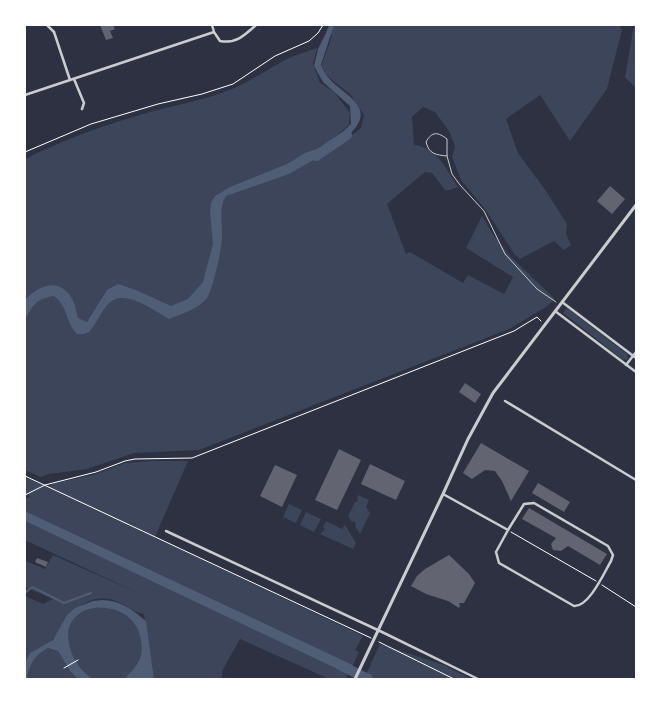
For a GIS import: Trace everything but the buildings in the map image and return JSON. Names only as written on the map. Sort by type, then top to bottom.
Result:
[{"type":"street","points":[[47,25],[54,32],[72,79],[84,103],[82,108]]},
{"type":"street","points":[[212,25],[220,41],[232,42],[238,40],[256,25]]},
{"type":"street","points":[[25,95],[214,32]]},
{"type":"street","points":[[355,679],[444,494],[468,439],[493,393],[555,311],[559,303],[636,205]]},
{"type":"street","points":[[559,303],[635,357]]},
{"type":"street","points":[[555,311],[636,372]]},
{"type":"street","points":[[626,365],[635,357],[636,352]]},
{"type":"street","points":[[506,401],[636,480]]},
{"type":"street","points":[[444,494],[508,530]]},
{"type":"street","points":[[527,503],[534,503],[608,546],[613,555],[587,601],[578,607],[500,563],[496,552],[508,530],[521,508],[527,503]]},
{"type":"street","points":[[166,531],[478,679]]},
{"type":"lane","points":[[447,156],[439,156],[429,150],[426,142],[434,133],[439,133],[447,139],[447,156],[452,174],[484,211],[505,254],[537,289],[559,303]]},
{"type":"path","points":[[25,152],[92,124],[158,104],[229,86],[275,56],[308,41],[318,34],[323,25]]},
{"type":"path","points":[[25,495],[45,485],[96,472],[125,461],[192,458],[508,334],[537,318],[542,321]]},
{"type":"path","points":[[25,477],[374,639],[454,679]]},
{"type":"path","points":[[508,530],[598,582],[636,607]]},
{"type":"path","points":[[64,668],[78,660]]},
{"type":"shaded area","points":[[329,25],[619,25],[622,30],[607,89],[570,141],[540,95],[506,119],[518,153],[567,224],[566,234],[571,245],[564,250],[554,241],[520,259],[515,255],[485,209],[461,180],[452,157],[455,146],[449,131],[435,112],[423,107],[412,117],[414,145],[435,154],[458,187],[446,191],[432,173],[425,172],[387,204],[406,254],[410,252],[463,283],[468,275],[504,294],[513,277],[466,248],[482,216],[494,236],[511,257],[555,299],[546,307],[509,329],[199,450],[134,453],[87,469],[40,477],[25,470],[25,159],[102,127],[232,89],[285,60],[317,48],[313,64],[320,83],[334,92],[350,113],[349,125],[334,138],[339,145],[361,128],[364,115],[351,95],[326,75],[321,67],[332,36],[326,31]]},
{"type":"shaded area","points":[[330,25],[334,25],[321,65],[327,76],[354,100],[360,109],[360,118],[354,130],[338,144],[335,139],[351,124],[350,106],[323,82],[314,66],[318,49]]},
{"type":"shaded area","points":[[634,25],[636,26],[636,88],[625,77]]},
{"type":"shaded area","points":[[325,146],[329,151],[289,174],[226,196],[222,209],[222,240],[215,277],[207,298],[195,308],[169,319],[140,302],[132,299],[116,299],[106,306],[89,332],[77,334],[70,325],[62,305],[54,296],[36,303],[25,319],[25,300],[34,292],[51,285],[62,288],[67,292],[73,301],[78,318],[87,322],[107,290],[118,284],[171,306],[188,299],[203,282],[213,244],[210,211],[211,203],[215,196],[230,187]]},
{"type":"shaded area","points":[[567,308],[627,354],[628,358],[626,360],[622,359],[563,313]]},
{"type":"shaded area","points":[[188,461],[155,537],[363,636],[355,650],[359,652],[353,665],[25,511],[25,500],[30,496],[25,494],[25,477],[48,487],[55,483],[93,475],[125,463]]},
{"type":"shaded area","points":[[358,495],[369,500],[366,507],[370,513],[360,534],[354,521],[352,522],[348,516],[355,502],[357,502]]},
{"type":"shaded area","points":[[289,504],[302,510],[296,523],[283,517]]},
{"type":"shaded area","points":[[25,511],[353,665],[348,674],[25,521]]},
{"type":"shaded area","points":[[306,512],[321,519],[314,532],[300,525]]},
{"type":"shaded area","points":[[25,521],[210,606],[348,674],[346,679],[329,679],[240,639],[222,671],[222,679],[154,679],[144,614],[117,601],[102,599],[92,600],[77,609],[53,639],[35,650],[25,663],[25,596],[43,604],[53,599],[25,587],[25,561],[45,569],[53,555],[138,593],[25,540]]},
{"type":"shaded area","points":[[326,521],[342,529],[345,525],[356,543],[353,549],[320,534],[325,529],[323,527]]},
{"type":"shaded area","points":[[109,600],[120,604],[146,621],[154,679],[124,679],[140,660],[142,649],[140,636],[134,623],[124,614],[111,609],[98,608],[86,610],[75,617],[69,628],[70,648],[74,658],[80,668],[93,679],[78,679],[70,671],[58,651],[48,648],[33,661],[27,679],[25,679],[25,663],[30,653],[53,640],[67,615],[75,608],[93,601]]},
{"type":"shaded area","points":[[101,607],[117,611],[129,618],[134,623],[141,637],[142,655],[140,661],[124,679],[104,680],[86,676],[72,653],[69,634],[73,619],[82,612]]},
{"type":"shaded area","points":[[380,644],[444,665],[471,679],[364,679]]},
{"type":"shaded area","points":[[48,648],[58,651],[70,671],[78,679],[27,679],[33,661]]},
{"type":"waterway","points":[[316,156],[347,135]]},
{"type":"waterway","points":[[25,593],[32,587],[64,603],[91,593]]},
{"type":"waterway","points":[[340,665],[368,679]]}]
